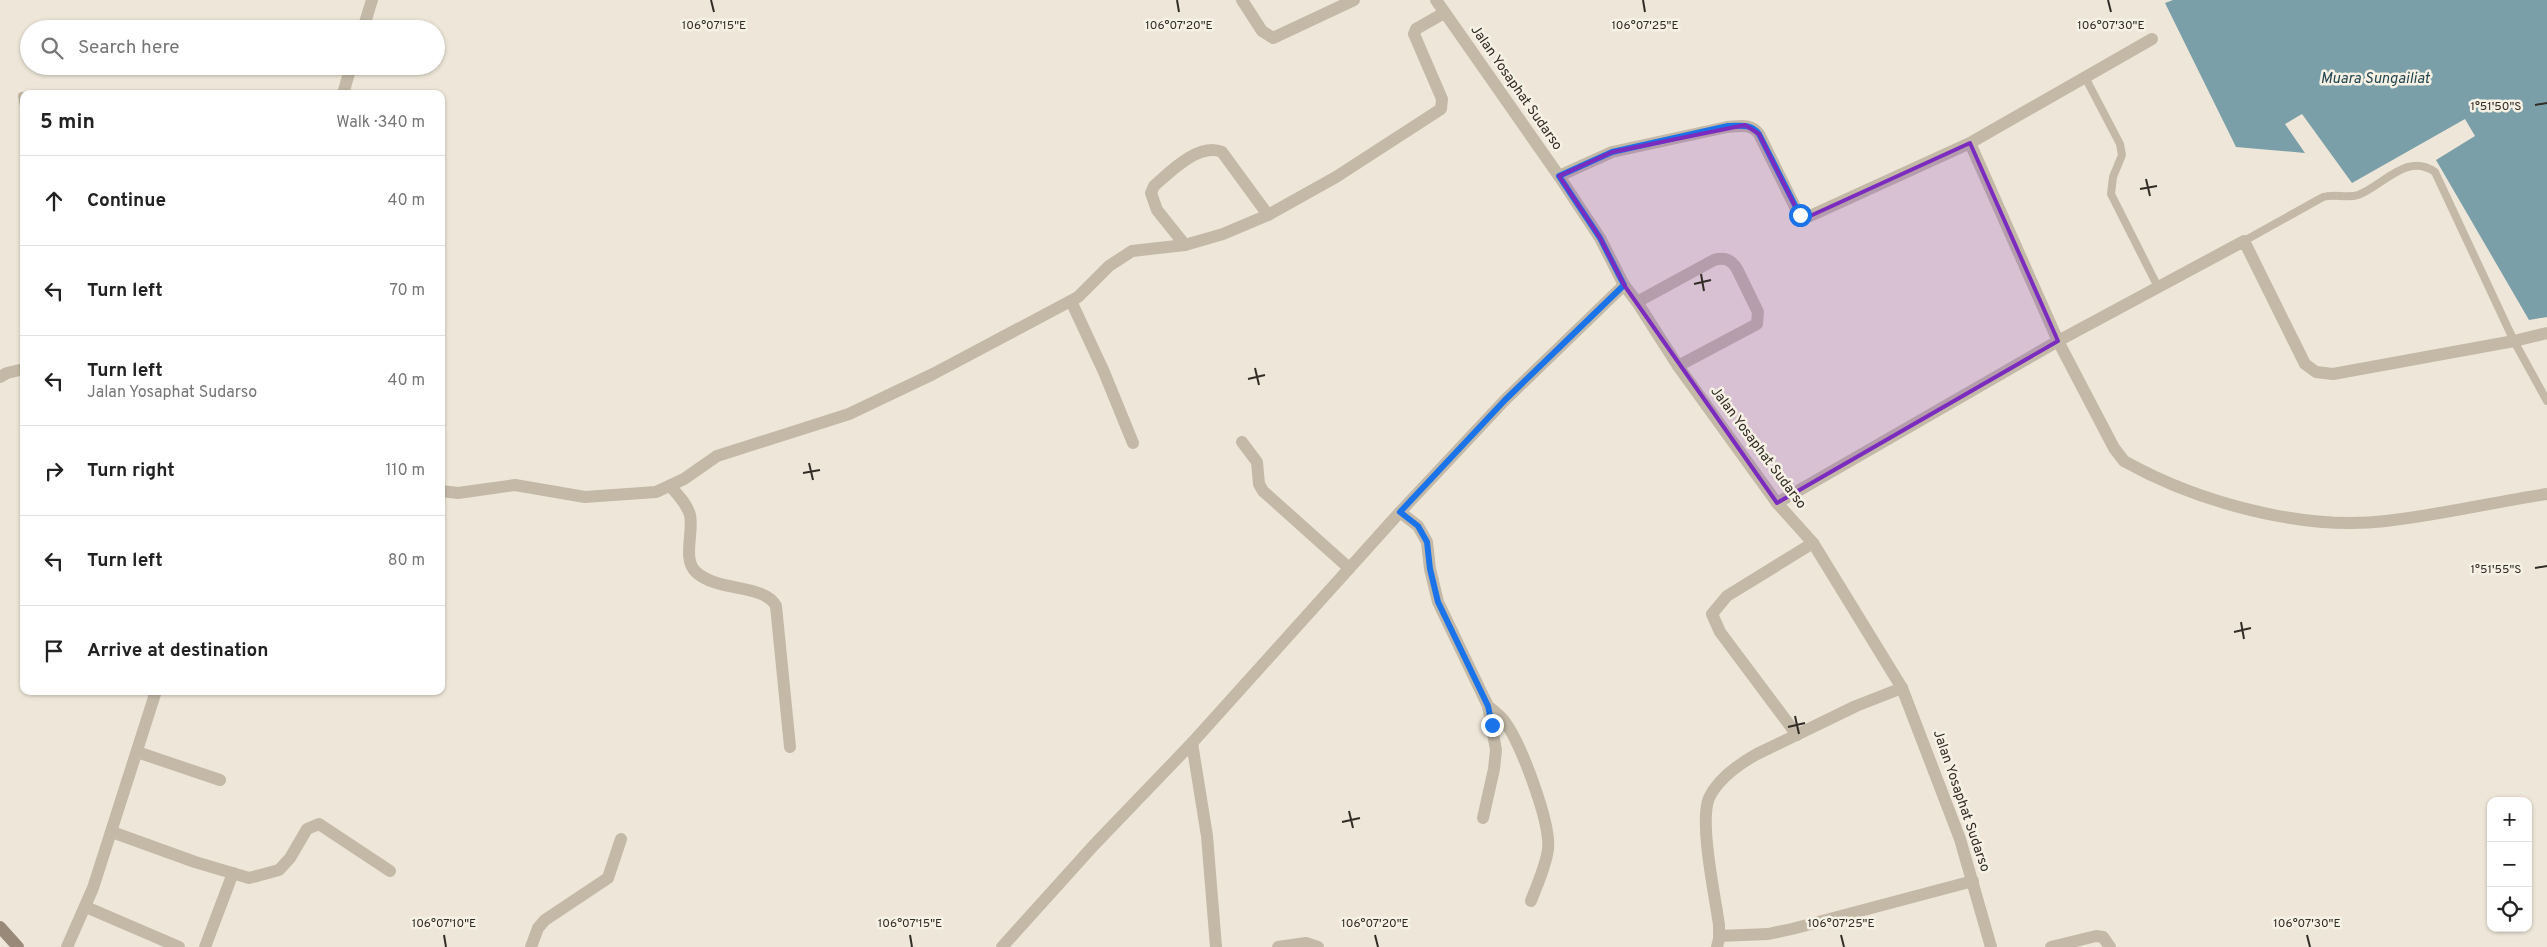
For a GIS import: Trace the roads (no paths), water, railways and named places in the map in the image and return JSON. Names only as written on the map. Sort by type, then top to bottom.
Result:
[{"type":"main road","points":[[0,926],[18,947]]},
{"type":"street","points":[[366,20],[372,0]]},
{"type":"street","points":[[1242,0],[1262,31],[1273,38],[1354,0]]},
{"type":"street","name":"Jalan Yosaphat Sudarso","points":[[1436,0],[1600,238],[1624,285],[1678,366],[1777,503],[1813,543],[1902,688],[1920,731],[1973,881],[1990,947]]},
{"type":"street","points":[[445,491],[458,493],[515,485],[585,497],[656,492],[670,486],[717,456],[849,414],[933,374],[1071,301],[1096,281],[1109,266],[1132,251],[1185,245],[1223,234],[1268,215],[1336,177],[1441,109],[1442,99],[1414,34],[1416,29],[1444,13]]},
{"type":"street","points":[[1559,176],[1612,152],[1728,126],[1745,125],[1755,129],[1759,134],[1798,213],[1807,216],[1970,143],[2152,39]]},
{"type":"street","points":[[344,90],[348,75]]},
{"type":"street","points":[[1970,143],[2058,341],[2114,448],[2124,461],[2226,504],[2289,518],[2330,524],[2386,521],[2547,494]]},
{"type":"street","points":[[1185,245],[1157,210],[1151,193],[1154,186],[1201,152],[1213,150],[1222,152],[1268,215]]},
{"type":"street","points":[[1777,503],[2058,341],[2244,241],[2305,364],[2316,372],[2333,374],[2514,341],[2547,332]]},
{"type":"street","points":[[1637,302],[1714,260],[1725,258],[1733,263],[1737,269],[1758,312],[1757,324],[1678,366]]},
{"type":"street","points":[[1002,947],[1094,844],[1192,743],[1400,512],[1505,400],[1624,285]]},
{"type":"street","points":[[1071,301],[1104,372],[1133,443]]},
{"type":"street","points":[[0,377],[20,370]]},
{"type":"street","points":[[1242,442],[1257,462],[1260,484],[1263,491],[1349,568]]},
{"type":"street","points":[[670,486],[690,514],[690,558],[694,569],[709,581],[725,587],[764,595],[771,599],[776,606],[790,747]]},
{"type":"street","points":[[1400,512],[1418,526],[1427,542],[1431,576],[1438,602],[1488,706],[1496,750],[1494,769],[1483,818]]},
{"type":"street","points":[[1797,735],[1720,632],[1712,614],[1727,596],[1813,543]]},
{"type":"street","points":[[1902,688],[1742,762],[1716,787],[1709,798],[1706,826],[1718,942],[1792,929],[1973,881]]},
{"type":"street","points":[[67,947],[86,907],[112,832],[155,695]]},
{"type":"street","points":[[1488,706],[1503,719],[1511,732],[1535,787],[1547,830],[1548,851],[1531,901]]},
{"type":"street","points":[[1192,743],[1207,836],[1216,947]]},
{"type":"street","points":[[136,752],[220,780]]},
{"type":"street","points":[[112,832],[249,878],[279,870],[290,858],[307,829],[317,824],[390,871]]},
{"type":"street","points":[[532,947],[538,928],[545,920],[608,878],[621,839]]},
{"type":"street","points":[[204,947],[234,873]]},
{"type":"street","points":[[86,907],[179,947]]},
{"type":"street","points":[[2051,947],[2096,936],[2103,937],[2110,947]]},
{"type":"street","points":[[1278,947],[1306,943],[1318,947]]},
{"type":"lane","points":[[2085,77],[2120,144],[2122,155],[2113,176],[2112,194],[2158,287]]},
{"type":"lane","points":[[2244,241],[2323,197],[2336,194],[2358,195],[2403,168],[2422,164],[2435,172],[2514,341],[2547,401]]},
{"type":"water","name":"Muara Sungailiat","points":[[2173,0],[2547,0],[2547,317],[2529,320],[2436,160],[2475,136],[2465,119],[2352,183],[2302,114],[2285,124],[2305,153],[2236,147],[2165,3]]}]
